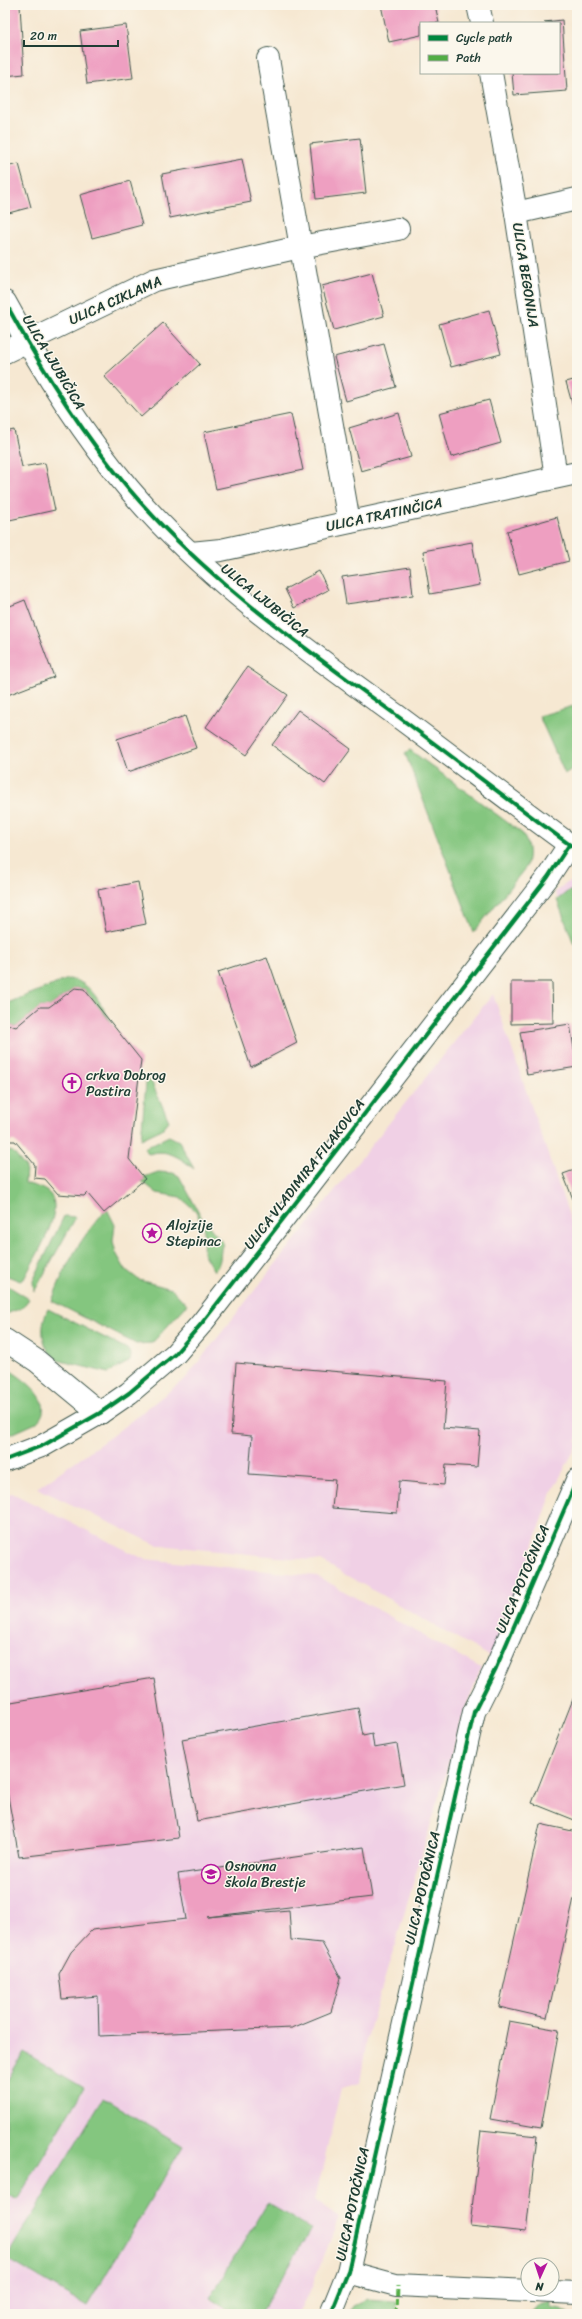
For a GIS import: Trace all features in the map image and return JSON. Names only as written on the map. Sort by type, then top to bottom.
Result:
[{"type":"street","points":[[478,5],[482,22]]},
{"type":"street","points":[[268,59],[349,522]]},
{"type":"street","name":"ULICA BEGONIJA","points":[[491,74],[516,213],[567,475]]},
{"type":"street","points":[[516,213],[577,199]]},
{"type":"street","name":"ULICA CIKLAMA","points":[[5,352],[154,280],[300,247],[398,229]]},
{"type":"street","name":"ULICA LJUBIČICA","points":[[5,302],[26,341],[69,409],[94,445],[130,491],[191,553],[274,623],[573,848]]},
{"type":"street","name":"ULICA TRATINČICA","points":[[191,553],[222,550],[567,475]]},
{"type":"street","name":"ULICA VLADIMIRA FILAKOVCA","points":[[5,1460],[44,1445],[100,1413],[152,1376],[202,1323],[548,876],[573,848]]},
{"type":"street","points":[[5,1340],[37,1361],[100,1413]]},
{"type":"street","name":"ULICA POTOČNICA","points":[[330,2314],[348,2272],[474,1712],[496,1668],[577,1480]]},
{"type":"street","name":"ULICA POTOČNICA","points":[[348,2272],[396,2286],[577,2293]]},
{"type":"shaded area","points":[[577,880],[577,951],[555,892],[568,882]]},
{"type":"shaded area","points":[[493,994],[577,1239],[577,1445],[553,1490],[493,1658],[321,1561],[157,1545],[37,1488],[113,1435],[186,1378],[266,1276]]},
{"type":"shaded area","name":"Osnovna škola Brestje","points":[[12,1493],[144,1559],[317,1576],[481,1668],[465,1709],[367,2038],[360,2083],[341,2088],[315,2201],[339,2218],[308,2296],[297,2314],[10,2314],[5,2311],[5,1495]]},
{"type":"green space","points":[[577,705],[577,765],[565,774],[539,716]]},
{"type":"green space","points":[[410,750],[523,834],[527,842],[528,858],[526,867],[474,932],[405,753]]},
{"type":"green space","points":[[577,889],[577,939],[574,944],[557,900],[567,892]]},
{"type":"green space","points":[[68,979],[84,984],[90,990],[100,1003],[113,1025],[84,989],[75,988],[49,1007],[40,1007],[16,1027],[10,1025],[5,1029],[5,1004]]},
{"type":"green space","points":[[149,1080],[152,1083],[169,1121],[162,1129],[141,1139],[146,1083]]},
{"type":"green space","points":[[169,1136],[179,1141],[194,1169],[173,1155],[162,1152],[149,1154],[144,1148]]},
{"type":"green space","points":[[5,1150],[13,1152],[26,1168],[25,1183],[47,1191],[52,1197],[54,1205],[50,1227],[24,1279],[20,1281],[5,1275]]},
{"type":"green space","points":[[158,1172],[173,1173],[179,1176],[202,1218],[223,1243],[220,1260],[214,1271],[203,1253],[204,1230],[196,1211],[180,1197],[157,1193],[139,1179]]},
{"type":"green space","points":[[107,1209],[115,1225],[113,1241],[116,1253],[125,1269],[139,1280],[172,1289],[187,1305],[152,1343],[136,1344],[52,1301],[62,1276],[75,1252],[98,1219]]},
{"type":"green space","points":[[64,1216],[76,1217],[34,1292],[33,1281]]},
{"type":"green space","points":[[5,1284],[29,1299],[22,1308],[6,1314]]},
{"type":"green space","points":[[48,1309],[127,1349],[131,1355],[130,1361],[108,1373],[57,1360],[48,1349],[43,1336],[43,1323]]},
{"type":"green space","points":[[5,1367],[28,1383],[35,1390],[41,1398],[43,1406],[42,1415],[36,1423],[5,1437]]},
{"type":"green space","points":[[24,2052],[84,2088],[17,2200],[5,2193],[5,2084]]},
{"type":"green space","points":[[103,2098],[183,2146],[87,2306],[6,2258]]},
{"type":"green space","points":[[267,2203],[311,2229],[260,2314],[237,2314],[210,2298]]},
{"type":"green space","points":[[367,2299],[397,2301],[396,2314],[349,2314],[354,2305]]},
{"type":"green space","points":[[550,2301],[550,2307],[561,2309],[569,2314],[530,2314],[539,2304]]},
{"type":"building","points":[[20,5],[24,74],[5,76],[5,6]]},
{"type":"building","points":[[381,5],[435,5],[439,22],[420,22],[420,35],[389,42]]},
{"type":"building","points":[[562,20],[567,91],[514,95],[512,74],[560,74],[560,22],[544,22]]},
{"type":"building","points":[[126,25],[133,78],[87,84],[80,31]]},
{"type":"building","points":[[360,138],[366,193],[316,199],[310,144]]},
{"type":"building","points":[[242,159],[251,202],[170,218],[162,174]]},
{"type":"building","points":[[19,164],[31,207],[5,214],[5,167]]},
{"type":"building","points":[[130,181],[142,225],[92,238],[80,195]]},
{"type":"building","points":[[372,273],[384,316],[334,330],[322,286]]},
{"type":"building","points":[[489,310],[501,354],[451,367],[439,324]]},
{"type":"building","points":[[163,323],[200,364],[141,417],[104,376]]},
{"type":"building","points":[[384,344],[396,387],[346,401],[334,357]]},
{"type":"building","points":[[577,379],[577,421],[566,382]]},
{"type":"building","points":[[489,400],[501,443],[451,457],[439,413]]},
{"type":"building","points":[[399,413],[411,457],[361,471],[349,428]]},
{"type":"building","points":[[291,414],[303,470],[216,489],[204,432]]},
{"type":"building","points":[[14,430],[22,467],[45,463],[55,510],[5,521],[5,432]]},
{"type":"building","points":[[557,517],[569,561],[519,574],[507,531]]},
{"type":"building","points":[[472,542],[480,585],[430,594],[423,551]]},
{"type":"building","points":[[410,567],[413,595],[346,604],[342,577]]},
{"type":"building","points":[[319,571],[328,590],[294,608],[285,589]]},
{"type":"building","points":[[25,600],[54,677],[5,696],[5,608]]},
{"type":"building","points":[[247,667],[288,695],[246,755],[206,727]]},
{"type":"building","points":[[298,710],[351,749],[325,784],[272,745]]},
{"type":"building","points":[[185,716],[196,748],[128,772],[117,739]]},
{"type":"building","points":[[138,882],[146,924],[106,932],[98,890]]},
{"type":"building","points":[[267,956],[297,1043],[251,1067],[218,972]]},
{"type":"building","points":[[511,982],[552,982],[553,1023],[511,1024]]},
{"type":"building","name":"crkva Dobrog Pastira","points":[[75,988],[84,989],[141,1060],[129,1159],[145,1179],[104,1213],[87,1193],[84,1196],[58,1194],[45,1179],[34,1178],[35,1165],[15,1141],[5,1141],[5,1029],[10,1025],[16,1027],[40,1007],[49,1007]]},
{"type":"building","points":[[570,1024],[577,1067],[527,1075],[520,1032]]},
{"type":"building","points":[[577,1169],[577,1209],[563,1174]]},
{"type":"building","points":[[236,1363],[447,1381],[443,1428],[480,1431],[477,1467],[446,1465],[444,1485],[399,1481],[397,1513],[332,1508],[335,1480],[249,1474],[252,1436],[231,1434]]},
{"type":"building","points":[[154,1678],[179,1838],[19,1857],[5,1780],[5,1703]]},
{"type":"building","points":[[577,1689],[577,1821],[532,1803]]},
{"type":"building","points":[[358,1708],[363,1736],[372,1734],[374,1748],[397,1744],[404,1784],[197,1821],[182,1739]]},
{"type":"building","points":[[540,1824],[577,1832],[577,1885],[547,2018],[499,2007]]},
{"type":"building","points":[[364,1847],[372,1897],[207,1917],[289,1910],[291,1940],[322,1943],[341,1978],[331,2012],[292,2028],[99,2036],[98,1996],[62,1999],[59,1974],[71,1952],[92,1930],[186,1919],[178,1874]]},
{"type":"building","points":[[509,2021],[559,2030],[541,2128],[490,2119]]},
{"type":"building","points":[[481,2130],[537,2136],[526,2232],[470,2226]]},
{"type":"marked path","points":[[397,2314],[398,2286]]},
{"type":"cycle path","points":[[5,302],[47,375],[94,445],[129,489],[189,552],[222,582],[290,637],[577,850]]},
{"type":"cycle path","points":[[5,1460],[44,1445],[100,1413],[129,1393],[175,1354],[202,1323],[548,877],[569,845]]},
{"type":"cycle path","points":[[331,2314],[348,2272],[474,1712],[496,1668],[577,1480]]},
{"type":"place","name":"crkva Dobrog Pastira","points":[[72,1083]]},
{"type":"place","name":"Alojzije Stepinac","points":[[152,1233]]},
{"type":"place","name":"Osnovna škola Brestje","points":[[211,1874]]}]
